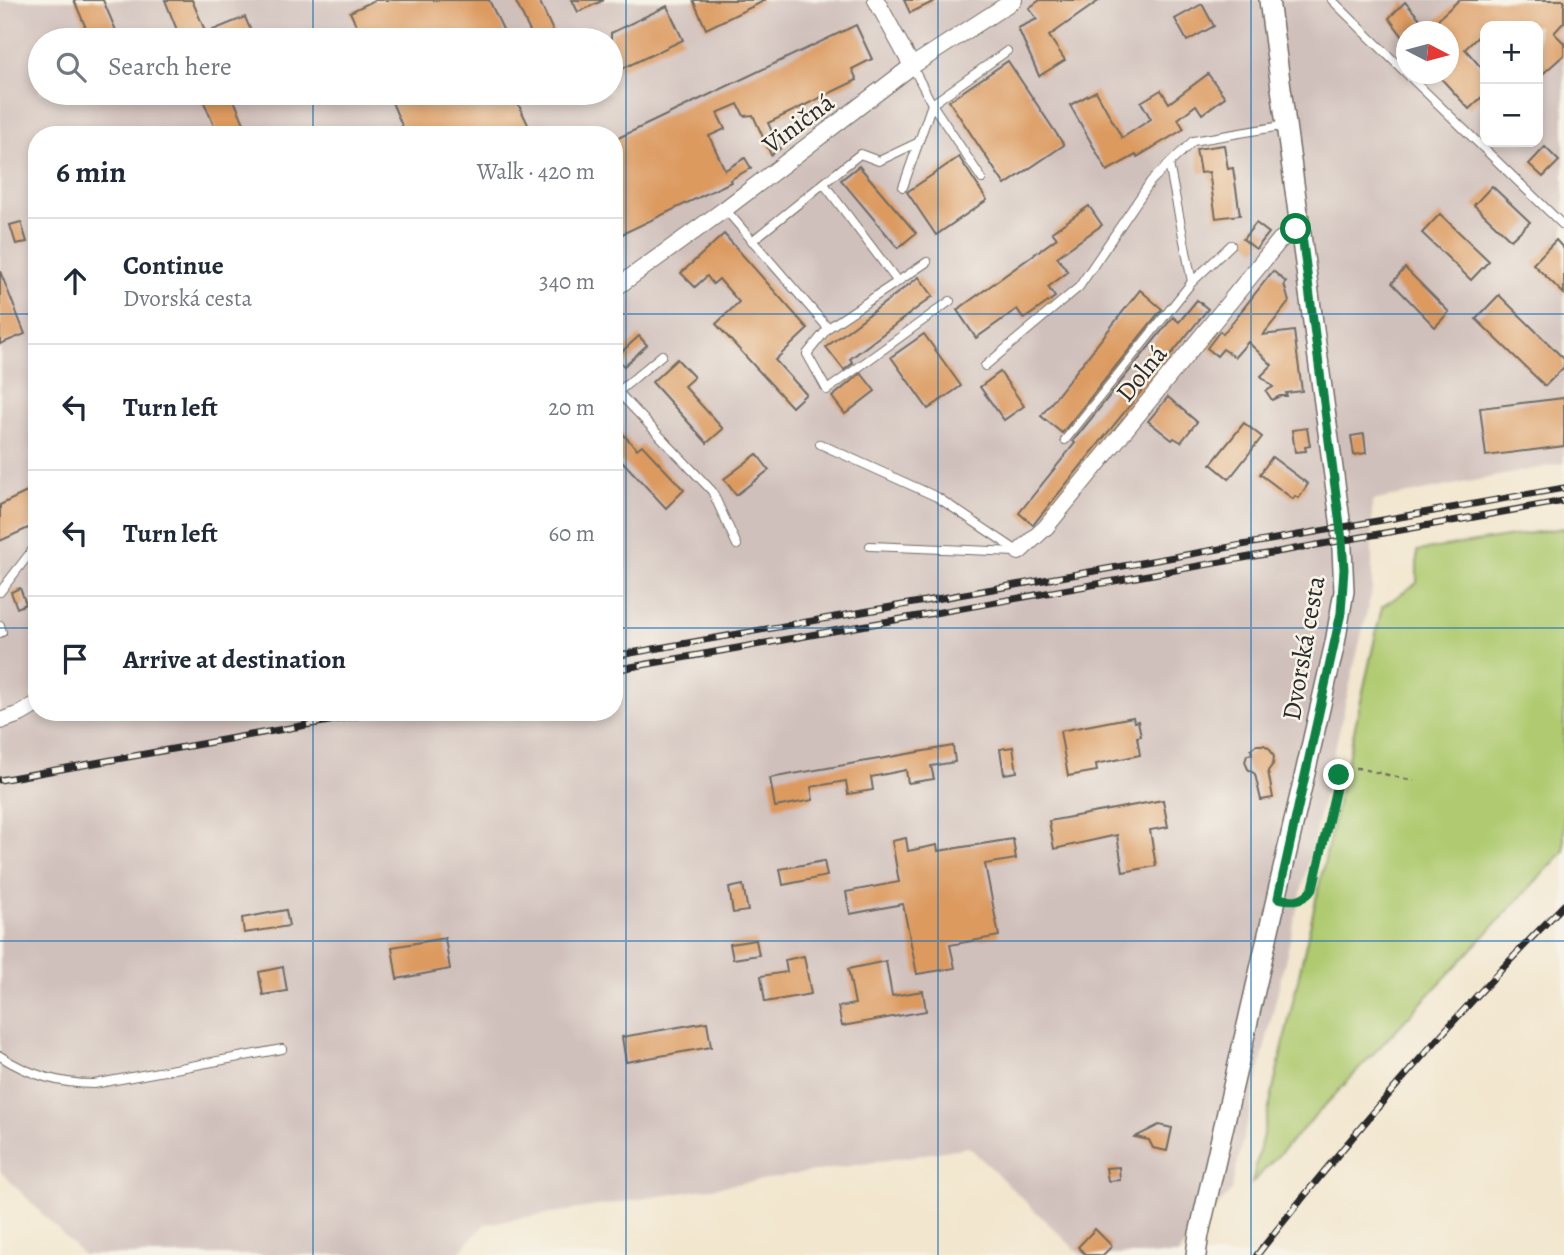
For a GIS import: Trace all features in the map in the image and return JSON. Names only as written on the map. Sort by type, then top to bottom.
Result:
[{"type":"street","points":[[876,0],[912,66]]},
{"type":"street","name":"Viničná","points":[[623,283],[725,209],[912,66],[1014,0]]},
{"type":"street","name":"Dvorská cesta","points":[[1196,1255],[1231,1091],[1278,898],[1335,643],[1343,591],[1342,540],[1269,0]]},
{"type":"street","name":"Dolná","points":[[1019,552],[1046,527],[1280,240],[1301,228]]},
{"type":"street","points":[[0,721],[28,709]]},
{"type":"lane","points":[[1332,0],[1396,62]]},
{"type":"lane","points":[[902,187],[932,104],[1007,51]]},
{"type":"lane","points":[[912,66],[932,104],[982,179]]},
{"type":"lane","points":[[1418,84],[1564,226]]},
{"type":"lane","points":[[985,366],[1079,287],[1151,181],[1193,141],[1286,125]]},
{"type":"lane","points":[[752,242],[860,154],[879,160],[919,142]]},
{"type":"lane","points":[[1169,164],[1192,282]]},
{"type":"lane","points":[[824,184],[898,282]]},
{"type":"lane","points":[[725,209],[828,328]]},
{"type":"lane","points":[[1065,440],[1192,282],[1231,245]]},
{"type":"lane","points":[[927,262],[828,328],[807,354],[827,390],[950,301]]},
{"type":"lane","points":[[623,386],[662,355]]},
{"type":"lane","points":[[623,398],[712,491],[737,545]]},
{"type":"lane","points":[[820,444],[937,498],[1019,552]]},
{"type":"lane","points":[[870,546],[1019,552]]},
{"type":"lane","points":[[0,592],[28,556]]},
{"type":"lane","points":[[0,625],[0,633]]},
{"type":"lane","points":[[0,1056],[47,1079],[73,1084],[94,1084],[282,1049]]},
{"type":"path","points":[[1278,898],[1297,900],[1306,896],[1313,888],[1337,782],[1343,771],[1357,768],[1414,781]]},
{"type":"shaded area","points":[[0,0],[1564,0],[1564,463],[1372,501],[1372,590],[1231,1191],[1177,1255],[1081,1255],[969,1147],[485,1224],[457,1255],[83,1255],[0,1171]]},
{"type":"green space","points":[[1564,528],[1564,851],[1252,1183],[1382,607],[1417,583],[1417,551]]},
{"type":"building","points":[[74,0],[103,0],[115,28],[86,28]]},
{"type":"building","points":[[165,0],[192,0],[204,28],[176,28]]},
{"type":"building","points":[[375,0],[489,0],[502,28],[357,28],[350,12]]},
{"type":"building","points":[[515,0],[539,0],[552,28],[528,28]]},
{"type":"building","points":[[572,0],[604,0],[578,12]]},
{"type":"building","points":[[693,0],[766,0],[706,29]]},
{"type":"building","points":[[904,0],[937,0],[910,13]]},
{"type":"building","points":[[1040,0],[1100,0],[1049,36],[1065,60],[1039,76],[1018,28],[1037,19],[1029,8]]},
{"type":"building","points":[[1459,0],[1564,0],[1564,22],[1554,33],[1564,43],[1564,55],[1543,74],[1543,21],[1480,21],[1480,35],[1465,49],[1480,66],[1480,99],[1469,109],[1446,84],[1459,84],[1459,21],[1436,21]]},
{"type":"building","points":[[1405,2],[1422,21],[1396,21],[1396,27],[1389,18]]},
{"type":"building","points":[[1202,4],[1214,26],[1187,41],[1175,19]]},
{"type":"building","points":[[667,6],[683,40],[623,68],[621,28]]},
{"type":"building","points":[[245,17],[250,28],[218,28]]},
{"type":"building","points":[[856,25],[872,59],[852,69],[857,80],[768,123],[780,149],[771,155],[753,115],[744,116],[738,104],[717,113],[725,129],[709,136],[725,170],[745,158],[751,168],[730,180],[731,182],[623,234],[623,136]]},
{"type":"building","points":[[1008,61],[1064,145],[1005,185],[949,101]]},
{"type":"building","points":[[1208,74],[1225,97],[1202,114],[1196,105],[1178,119],[1184,129],[1107,171],[1070,105],[1096,91],[1122,138],[1151,119],[1141,102],[1161,90],[1169,103]]},
{"type":"building","points":[[205,105],[236,105],[245,126],[214,126]]},
{"type":"building","points":[[393,105],[519,105],[529,126],[402,126]]},
{"type":"building","points":[[1224,145],[1228,169],[1233,168],[1240,215],[1216,218],[1209,172],[1200,173],[1196,149]]},
{"type":"building","points":[[1545,147],[1559,161],[1543,177],[1529,164]]},
{"type":"building","points":[[959,157],[987,200],[936,235],[907,192]]},
{"type":"building","points":[[859,166],[916,233],[898,248],[841,180]]},
{"type":"building","points":[[1492,186],[1530,222],[1511,240],[1474,205]]},
{"type":"building","points":[[1089,206],[1102,225],[1057,257],[1068,272],[1048,287],[1055,297],[1024,319],[1017,309],[976,338],[957,310],[1057,238],[1052,232]]},
{"type":"building","points":[[1440,214],[1489,261],[1471,280],[1422,233]]},
{"type":"building","points":[[21,222],[27,242],[16,244],[10,225]]},
{"type":"building","points":[[1256,223],[1269,233],[1256,249],[1243,239]]},
{"type":"building","points":[[724,234],[808,329],[775,360],[806,394],[792,407],[716,324],[739,302],[719,279],[713,284],[707,276],[695,287],[681,273]]},
{"type":"building","points":[[1556,240],[1564,249],[1564,294],[1533,264]]},
{"type":"building","points":[[1405,268],[1449,312],[1435,327],[1392,283]]},
{"type":"building","points":[[0,271],[25,334],[0,344]]},
{"type":"building","points":[[1273,271],[1286,282],[1284,284],[1289,302],[1263,335],[1294,331],[1302,391],[1286,393],[1287,396],[1272,400],[1266,391],[1273,387],[1261,376],[1272,365],[1248,342],[1235,357],[1223,349],[1217,356],[1207,348],[1220,331],[1223,334]]},
{"type":"building","points":[[919,277],[933,296],[850,359],[853,363],[844,370],[826,347]]},
{"type":"building","points":[[1140,290],[1162,309],[1062,433],[1041,416]]},
{"type":"building","points":[[1499,295],[1564,359],[1564,367],[1545,386],[1476,319]]},
{"type":"building","points":[[1197,300],[1208,309],[1033,525],[1019,513],[1173,317],[1179,322]]},
{"type":"building","points":[[924,334],[961,386],[928,409],[891,357]]},
{"type":"building","points":[[639,336],[647,345],[624,366],[623,351]]},
{"type":"building","points":[[677,359],[694,377],[684,386],[723,429],[707,443],[652,382]]},
{"type":"building","points":[[1000,372],[1024,406],[1004,420],[980,387]]},
{"type":"building","points":[[861,373],[875,391],[845,414],[832,397]]},
{"type":"building","points":[[1168,397],[1197,422],[1181,442],[1174,438],[1172,440],[1148,421]]},
{"type":"building","points":[[1564,398],[1564,446],[1486,456],[1480,408]]},
{"type":"building","points":[[1244,423],[1262,437],[1229,479],[1211,464]]},
{"type":"building","points":[[1307,428],[1310,446],[1305,447],[1306,451],[1295,452],[1292,430]]},
{"type":"building","points":[[623,434],[637,449],[642,445],[684,490],[666,508],[623,462]]},
{"type":"building","points":[[1364,434],[1366,453],[1354,455],[1351,436]]},
{"type":"building","points":[[757,454],[769,470],[736,495],[724,479]]},
{"type":"building","points":[[1272,457],[1308,484],[1299,498],[1295,496],[1293,499],[1260,474]]},
{"type":"building","points":[[28,491],[28,528],[0,541],[0,505]]},
{"type":"building","points":[[20,588],[26,604],[17,608],[11,592]]},
{"type":"building","points":[[1133,717],[1134,722],[1138,721],[1141,736],[1137,737],[1140,755],[1096,764],[1097,771],[1068,776],[1060,731]]},
{"type":"building","points":[[1256,745],[1264,745],[1270,749],[1274,757],[1268,771],[1273,798],[1261,800],[1255,774],[1248,769],[1245,762],[1247,755],[1252,754],[1251,749]]},
{"type":"building","points":[[953,746],[955,762],[931,766],[934,779],[908,783],[906,770],[871,777],[873,790],[848,794],[846,781],[811,787],[813,800],[775,807],[770,778]]},
{"type":"building","points":[[1013,747],[1017,772],[1004,774],[1000,749]]},
{"type":"building","points":[[1163,800],[1168,827],[1150,830],[1156,866],[1123,872],[1117,835],[1054,849],[1049,821]]},
{"type":"building","points":[[906,838],[908,851],[937,845],[938,851],[1013,839],[1016,859],[985,864],[999,936],[950,945],[955,968],[917,974],[903,904],[850,914],[846,892],[899,882],[892,841]]},
{"type":"building","points":[[824,861],[827,876],[783,885],[780,869]]},
{"type":"building","points":[[743,885],[748,911],[733,913],[729,888]]},
{"type":"building","points":[[286,910],[289,926],[244,933],[242,918]]},
{"type":"building","points":[[445,938],[450,969],[397,979],[392,947]]},
{"type":"building","points":[[756,940],[759,955],[733,959],[730,944]]},
{"type":"building","points":[[804,956],[811,994],[765,1002],[761,976],[787,972],[785,960]]},
{"type":"building","points":[[886,961],[892,996],[923,991],[926,1011],[842,1026],[838,1007],[855,1004],[848,969]]},
{"type":"building","points":[[283,967],[287,991],[263,995],[259,972]]},
{"type":"building","points":[[707,1022],[711,1047],[626,1062],[622,1037]]},
{"type":"building","points":[[1159,1125],[1172,1128],[1167,1151],[1153,1148],[1149,1140],[1135,1137]]},
{"type":"building","points":[[1119,1167],[1120,1180],[1108,1181],[1106,1168]]},
{"type":"building","points":[[1095,1229],[1112,1246],[1103,1255],[1086,1255],[1078,1247]]},
{"type":"railway","points":[[623,654],[1564,488]]},
{"type":"railway","points":[[623,668],[1564,501]]},
{"type":"railway","points":[[0,780],[329,721]]},
{"type":"railway","points":[[1257,1255],[1405,1076],[1483,989],[1564,905]]},
{"type":"route","points":[[1296,229],[1301,228],[1344,569],[1341,613],[1335,643],[1278,898],[1297,900],[1306,896],[1313,888],[1339,775]]}]
